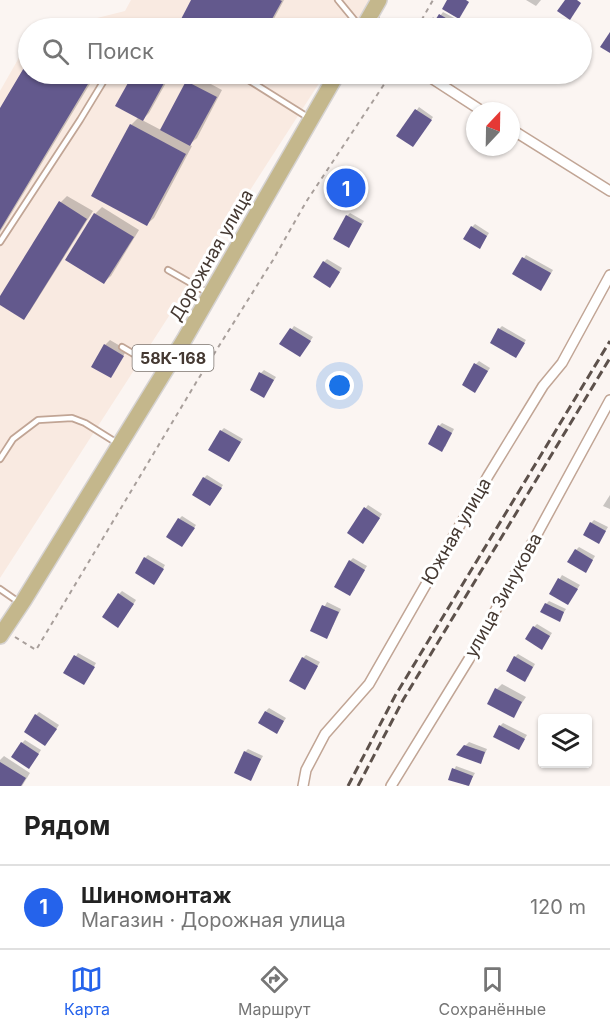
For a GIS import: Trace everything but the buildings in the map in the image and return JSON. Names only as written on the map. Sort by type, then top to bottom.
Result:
[{"type":"main road","points":[[369,18],[379,0]]},
{"type":"main road","name":"Дорожная улица","points":[[6,636],[22,604],[165,372],[331,84]]},
{"type":"street","points":[[440,84],[468,102]]},
{"type":"street","points":[[520,135],[610,191]]},
{"type":"street","name":"Южная улица","points":[[303,786],[306,770],[325,734],[369,684],[452,535],[469,512],[488,476],[543,386],[562,363],[610,275]]},
{"type":"street","name":"улица Зинукова","points":[[391,786],[468,659],[610,400]]},
{"type":"lane","points":[[338,0],[353,18]]},
{"type":"lane","points":[[0,242],[102,84]]},
{"type":"lane","points":[[255,84],[311,119]]},
{"type":"lane","points":[[168,270],[210,295]]},
{"type":"lane","points":[[122,347],[165,372]]},
{"type":"lane","points":[[0,459],[13,439],[38,420],[72,418],[85,423],[120,445]]},
{"type":"lane","points":[[0,589],[22,604]]},
{"type":"path","points":[[423,18],[433,0]]},
{"type":"path","points":[[6,636],[36,650],[306,201],[384,84]]},
{"type":"shaded area","points":[[131,0],[370,0],[359,18],[97,18],[125,11]]},
{"type":"shaded area","points":[[18,60],[18,84],[319,84],[0,578],[0,91]]},
{"type":"railway","points":[[348,786],[395,696],[610,341]]},
{"type":"railway","points":[[358,786],[403,700],[610,358]]},
{"type":"place","name":"Шиномонтаж","points":[[346,188]]}]
